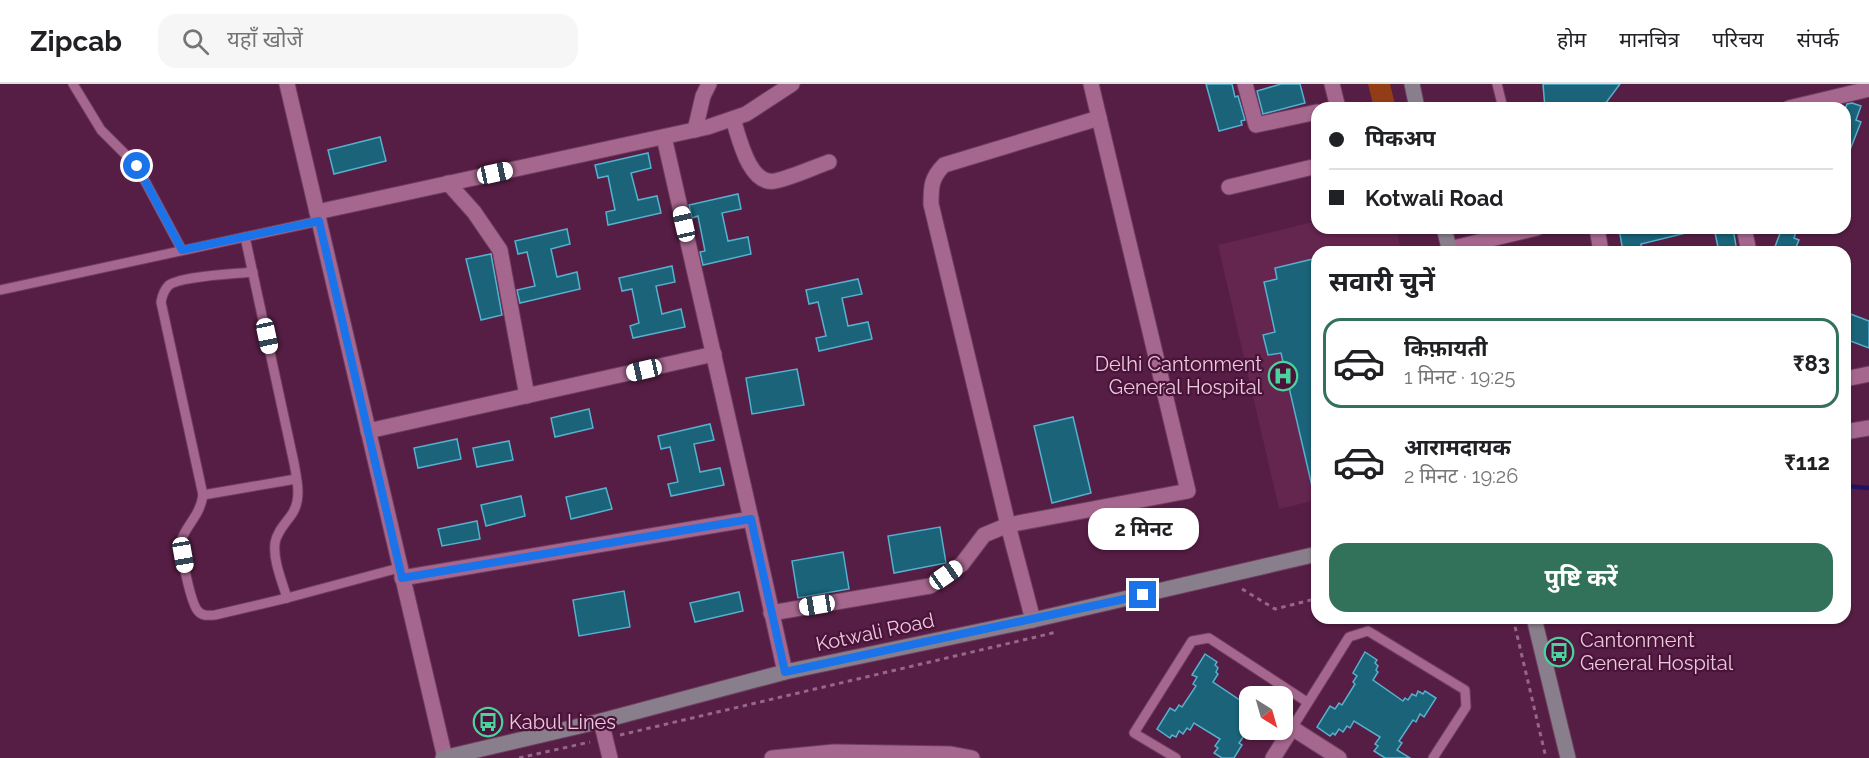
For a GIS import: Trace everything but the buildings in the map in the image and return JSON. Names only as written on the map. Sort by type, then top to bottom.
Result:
[{"type":"street","points":[[287,84],[444,758]]},
{"type":"street","points":[[695,130],[708,84]]},
{"type":"street","points":[[318,216],[448,183],[695,130],[754,110],[792,84]]},
{"type":"street","points":[[771,613],[930,586],[962,564],[984,535],[1008,525],[1188,491],[1091,84]]},
{"type":"street","points":[[1245,84],[1256,125],[1311,113]]},
{"type":"street","points":[[1332,84],[1336,102]]},
{"type":"street","points":[[1412,84],[1416,102]]},
{"type":"street","points":[[1814,102],[1869,89]]},
{"type":"street","points":[[1033,620],[931,204],[931,186],[934,175],[944,165],[1099,118]]},
{"type":"street","points":[[733,119],[748,162],[762,179],[775,181],[829,162]]},
{"type":"street","points":[[664,137],[785,672]]},
{"type":"street","points":[[1229,186],[1311,167]]},
{"type":"street","points":[[448,183],[474,212],[500,250],[528,396]]},
{"type":"street","points":[[1462,246],[1500,234]]},
{"type":"street","points":[[368,431],[714,354]]},
{"type":"street","points":[[1851,378],[1869,374]]},
{"type":"street","points":[[1851,431],[1869,428]]},
{"type":"street","points":[[401,573],[751,519]]},
{"type":"street","name":"Kotwali Road","points":[[444,758],[601,721],[785,672],[1033,620],[1311,555]]},
{"type":"street","points":[[1535,624],[1568,758]]},
{"type":"street","points":[[601,721],[610,758]]},
{"type":"street","points":[[1293,729],[1339,758]]},
{"type":"street","points":[[1273,758],[1284,740]]},
{"type":"street","points":[[772,758],[834,752],[951,754],[972,758]]},
{"type":"lane","points":[[73,84],[102,130],[137,166],[182,250]]},
{"type":"lane","points":[[1497,84],[1501,102]]},
{"type":"lane","points":[[0,290],[245,237],[318,216]]},
{"type":"lane","points":[[245,237],[296,479],[298,502],[275,541],[276,559],[287,598]]},
{"type":"lane","points":[[253,272],[182,280],[170,285],[164,292],[161,302],[203,495],[202,507],[181,542],[189,591],[197,611],[205,616],[215,615],[401,573]]},
{"type":"lane","points":[[203,495],[296,479]]},
{"type":"lane","points":[[1293,726],[1349,637],[1368,631],[1465,690],[1466,707],[1434,758]]},
{"type":"lane","points":[[1176,758],[1134,733],[1192,641],[1209,638],[1308,702]]},
{"type":"path","points":[[1231,591],[1243,588],[1275,609],[1311,600]]},
{"type":"path","points":[[1514,624],[1546,758]]},
{"type":"path","points":[[519,758],[1058,632]]},
{"type":"shaded area","points":[[1368,84],[1390,84],[1394,102],[1372,102]]},
{"type":"shaded area","name":"Delhi Cantonment General Hospital","points":[[1311,222],[1311,234],[1398,234],[1400,246],[1311,246],[1311,501],[1279,509],[1218,245]]},
{"type":"waterway","points":[[1851,486],[1869,488]]},
{"type":"place","name":"Delhi Cantonment General Hospital","points":[[1283,376]]},
{"type":"place","name":"Cantonment General Hospital","points":[[1559,652]]},
{"type":"place","name":"Kabul Lines","points":[[488,722]]},
{"type":"route","points":[[137,166],[182,250],[319,221],[402,578],[751,519],[785,672],[1143,595]]}]
